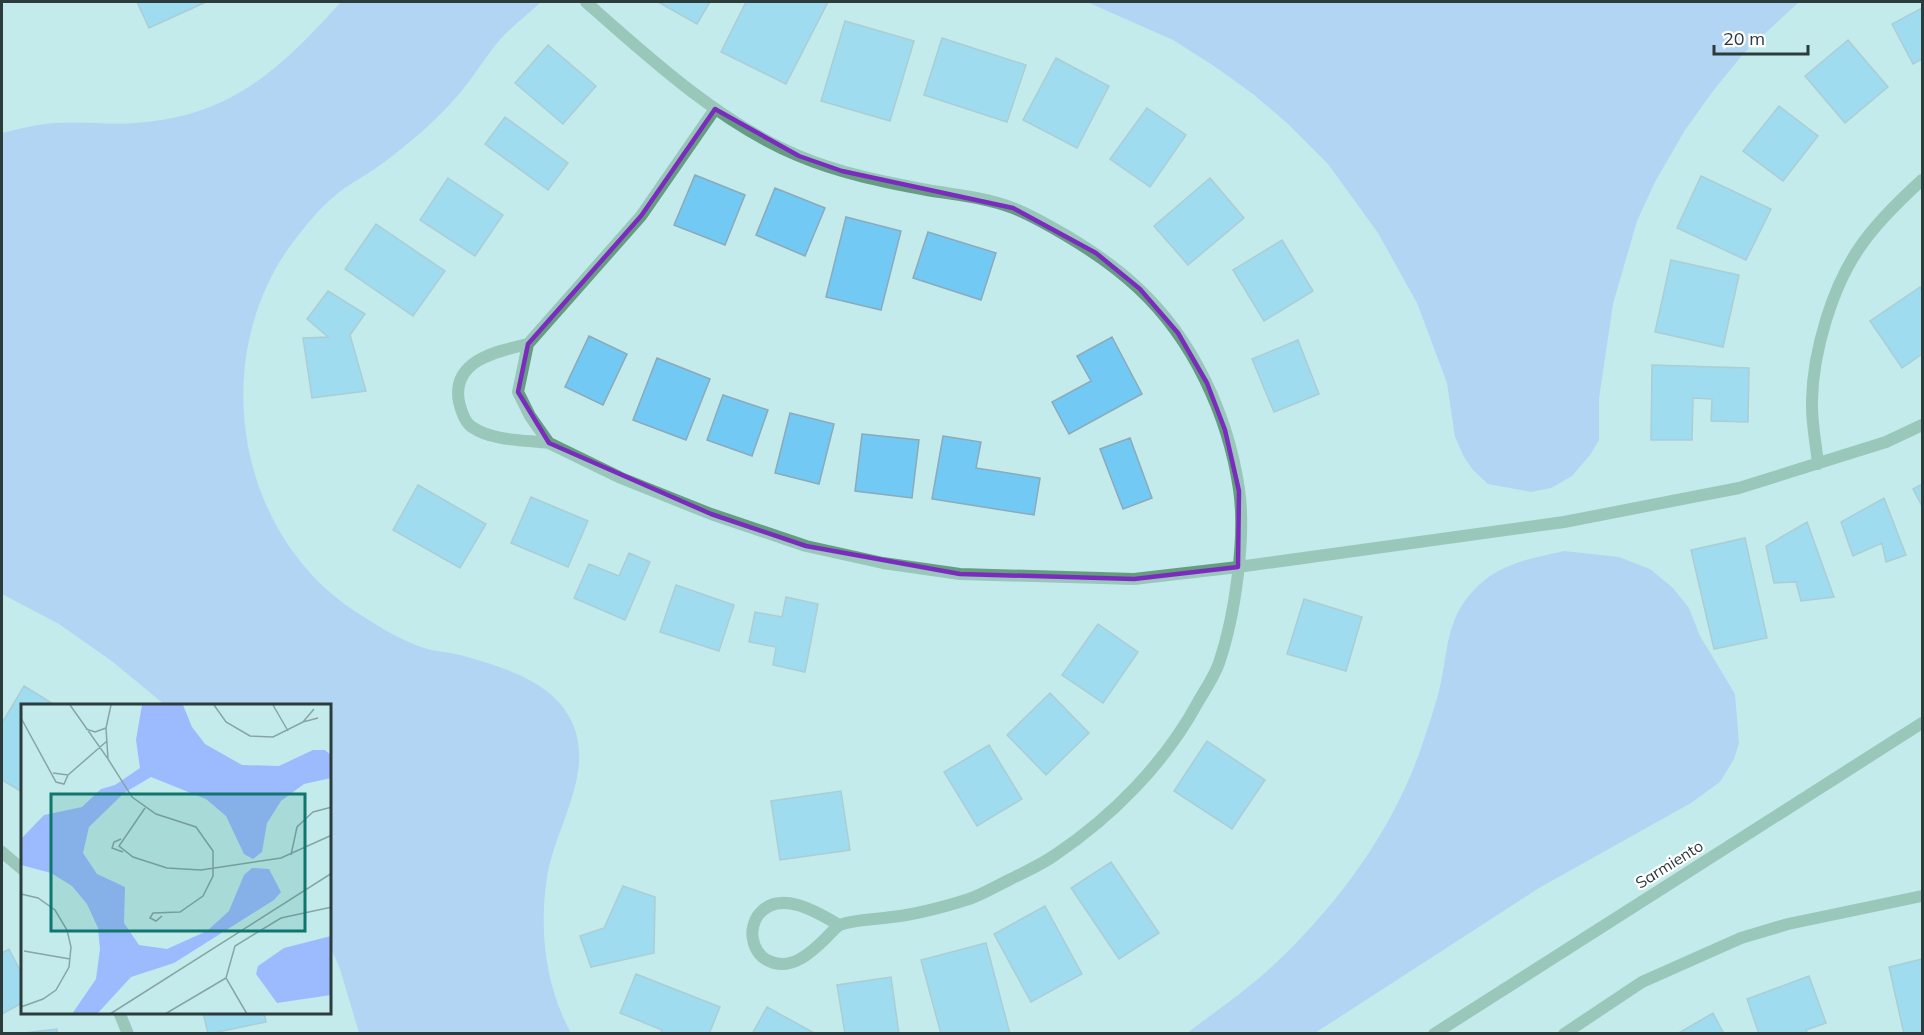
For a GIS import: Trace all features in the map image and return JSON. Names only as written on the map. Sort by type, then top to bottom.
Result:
[{"type":"street","points":[[586,2],[715,109],[769,141],[809,160],[842,171],[887,182],[973,196],[1013,208],[1048,225],[1096,254],[1140,289],[1178,333],[1207,383],[1225,429],[1239,491],[1238,567],[1230,621],[1217,668],[1188,722],[1149,773],[1101,820],[1052,858],[974,897],[919,914],[839,925],[799,905],[785,903],[773,905],[761,911],[753,927],[752,938],[761,957],[769,962],[782,964],[794,962],[806,956],[839,925]]},
{"type":"street","points":[[549,442],[530,417],[518,392],[528,344],[641,216],[715,109]]},
{"type":"street","points":[[1818,464],[1812,400],[1818,351],[1834,296],[1859,248],[1898,201],[1923,180]]},
{"type":"street","points":[[528,344],[493,352],[475,362],[465,373],[457,389],[460,408],[470,426],[491,435],[549,442],[621,478],[711,514],[806,546],[883,563],[960,574],[1134,579],[1564,522],[1739,488],[1886,441],[1923,425]]},
{"type":"street","name":"Sarmiento","points":[[1434,1034],[1923,723]]},
{"type":"street","points":[[2,852],[21,868]]},
{"type":"street","points":[[1564,1034],[1642,982],[1741,938],[1788,924],[1923,896]]},
{"type":"street","points":[[120,1014],[128,1034]]},
{"type":"highlighted area","points":[[715,109],[799,156],[842,171],[1013,208],[1096,253],[1140,289],[1178,333],[1207,383],[1225,430],[1239,491],[1238,567],[1134,579],[960,574],[806,546],[711,514],[549,443],[518,392],[528,344],[641,216]]},
{"type":"water","points":[[341,2],[541,2],[497,43],[464,88],[435,120],[396,153],[330,200],[293,242],[263,295],[248,345],[243,396],[248,448],[263,497],[287,543],[320,583],[361,615],[410,643],[488,663],[518,674],[544,689],[565,710],[575,730],[579,751],[578,772],[547,877],[544,937],[555,996],[571,1033],[359,1033],[340,969],[332,951],[332,704],[164,704],[113,662],[59,624],[2,594],[2,133],[56,123],[134,123],[168,119],[199,111],[251,86],[274,69]]},
{"type":"water","points":[[1087,2],[1799,2],[1744,53],[1713,91],[1685,130],[1655,182],[1637,221],[1613,304],[1599,399],[1599,440],[1590,455],[1572,476],[1551,488],[1531,492],[1488,484],[1473,470],[1464,457],[1455,437],[1447,383],[1417,303],[1378,233],[1328,164],[1287,123],[1253,94],[1214,66],[1173,40]]},
{"type":"water","points":[[1564,551],[1619,557],[1650,569],[1673,588],[1689,608],[1700,636],[1735,694],[1739,743],[1734,759],[1720,782],[1691,803],[1539,888],[1315,1033],[1187,1033],[1271,968],[1304,935],[1345,886],[1381,834],[1410,777],[1421,748],[1440,687],[1453,624],[1465,601],[1483,581],[1504,568]]},
{"type":"building","points":[[137,2],[206,2],[149,28]]},
{"type":"building","points":[[658,2],[710,2],[697,24]]},
{"type":"building","points":[[746,2],[828,2],[786,84],[721,52]]},
{"type":"building","points":[[1922,8],[1922,59],[1913,64],[1892,24]]},
{"type":"building","points":[[845,21],[914,41],[890,121],[821,101]]},
{"type":"building","points":[[942,38],[1026,65],[1007,122],[924,95]]},
{"type":"building","points":[[1848,40],[1888,87],[1845,123],[1805,76]]},
{"type":"building","points":[[548,45],[596,86],[563,124],[515,83]]},
{"type":"building","points":[[1056,58],[1109,86],[1077,148],[1023,120]]},
{"type":"building","points":[[1779,106],[1818,136],[1783,181],[1743,151]]},
{"type":"building","points":[[1147,108],[1186,135],[1150,187],[1110,159]]},
{"type":"building","points":[[505,117],[568,163],[548,190],[485,144]]},
{"type":"building","points":[[695,175],[745,195],[725,245],[674,225]]},
{"type":"building","points":[[1701,176],[1771,209],[1746,260],[1677,228]]},
{"type":"building","points":[[448,178],[503,215],[475,256],[420,220]]},
{"type":"building","points":[[1210,178],[1244,218],[1188,265],[1154,226]]},
{"type":"building","points":[[775,188],[825,208],[805,256],[756,235]]},
{"type":"building","points":[[846,217],[901,231],[881,310],[826,297]]},
{"type":"building","points":[[376,224],[445,271],[413,316],[345,269]]},
{"type":"building","points":[[928,232],[996,253],[981,300],[913,278]]},
{"type":"building","points":[[1282,240],[1313,291],[1264,321],[1233,270]]},
{"type":"building","points":[[1671,260],[1739,275],[1723,347],[1655,332]]},
{"type":"building","points":[[1920,287],[1922,291],[1922,354],[1902,368],[1870,321]]},
{"type":"building","points":[[328,291],[365,314],[350,335],[366,391],[312,398],[303,338],[328,337],[307,319]]},
{"type":"building","points":[[589,336],[627,354],[603,405],[565,387]]},
{"type":"building","points":[[1112,337],[1142,394],[1069,434],[1052,402],[1091,381],[1077,356]]},
{"type":"building","points":[[1298,340],[1319,394],[1274,412],[1252,359]]},
{"type":"building","points":[[657,358],[710,379],[686,440],[633,420]]},
{"type":"building","points":[[1652,365],[1749,368],[1748,422],[1711,421],[1712,399],[1693,398],[1692,440],[1651,440]]},
{"type":"building","points":[[723,395],[768,410],[752,456],[707,440]]},
{"type":"building","points":[[790,413],[834,424],[819,484],[775,473]]},
{"type":"building","points":[[862,434],[919,440],[912,498],[855,491]]},
{"type":"building","points":[[943,436],[981,442],[976,468],[1040,478],[1034,515],[932,499]]},
{"type":"building","points":[[1130,438],[1152,498],[1123,509],[1100,449]]},
{"type":"building","points":[[1922,484],[1922,506],[1913,489]]},
{"type":"building","points":[[418,485],[486,524],[460,568],[393,530]]},
{"type":"building","points":[[531,497],[588,521],[568,567],[511,543]]},
{"type":"building","points":[[1884,498],[1906,555],[1886,562],[1882,543],[1853,556],[1841,522]]},
{"type":"building","points":[[1807,522],[1834,597],[1801,601],[1796,582],[1774,583],[1766,546]]},
{"type":"building","points":[[1745,538],[1767,638],[1714,649],[1691,550]]},
{"type":"building","points":[[629,553],[650,562],[625,620],[574,598],[589,564],[619,576]]},
{"type":"building","points":[[676,585],[734,605],[719,651],[660,632]]},
{"type":"building","points":[[786,597],[818,604],[805,672],[773,665],[776,647],[749,642],[755,612],[782,617]]},
{"type":"building","points":[[1304,599],[1362,617],[1346,671],[1287,654]]},
{"type":"building","points":[[1098,624],[1138,652],[1103,703],[1062,675]]},
{"type":"building","points":[[24,686],[53,704],[21,704],[21,791],[2,780],[2,723]]},
{"type":"building","points":[[1050,693],[1089,733],[1046,775],[1007,735]]},
{"type":"building","points":[[1207,741],[1265,780],[1232,829],[1174,791]]},
{"type":"building","points":[[989,745],[1022,799],[977,826],[944,772]]},
{"type":"building","points":[[841,791],[850,850],[780,860],[771,801]]},
{"type":"building","points":[[1111,862],[1159,933],[1119,959],[1071,888]]},
{"type":"building","points":[[623,886],[655,897],[654,953],[591,967],[580,936],[604,928]]},
{"type":"building","points":[[1045,906],[1082,974],[1031,1002],[994,934]]},
{"type":"building","points":[[986,943],[1010,1034],[941,1034],[921,960]]},
{"type":"building","points":[[9,949],[21,972],[21,1004],[2,1014],[2,953]]},
{"type":"building","points":[[1922,959],[1922,1034],[1904,1034],[1889,967]]},
{"type":"building","points":[[636,974],[720,1007],[709,1034],[660,1034],[662,1030],[620,1013]]},
{"type":"building","points":[[1809,976],[1826,1023],[1806,1030],[1808,1034],[1759,1034],[1747,999]]},
{"type":"building","points":[[891,977],[899,1034],[845,1034],[837,985]]},
{"type":"building","points":[[767,1007],[816,1034],[752,1034]]},
{"type":"building","points":[[1713,1013],[1724,1034],[1677,1034]]},
{"type":"building","points":[[203,1014],[264,1014],[266,1022],[208,1034]]},
{"type":"building","points":[[57,1029],[57,1034],[24,1034],[24,1033]]}]
